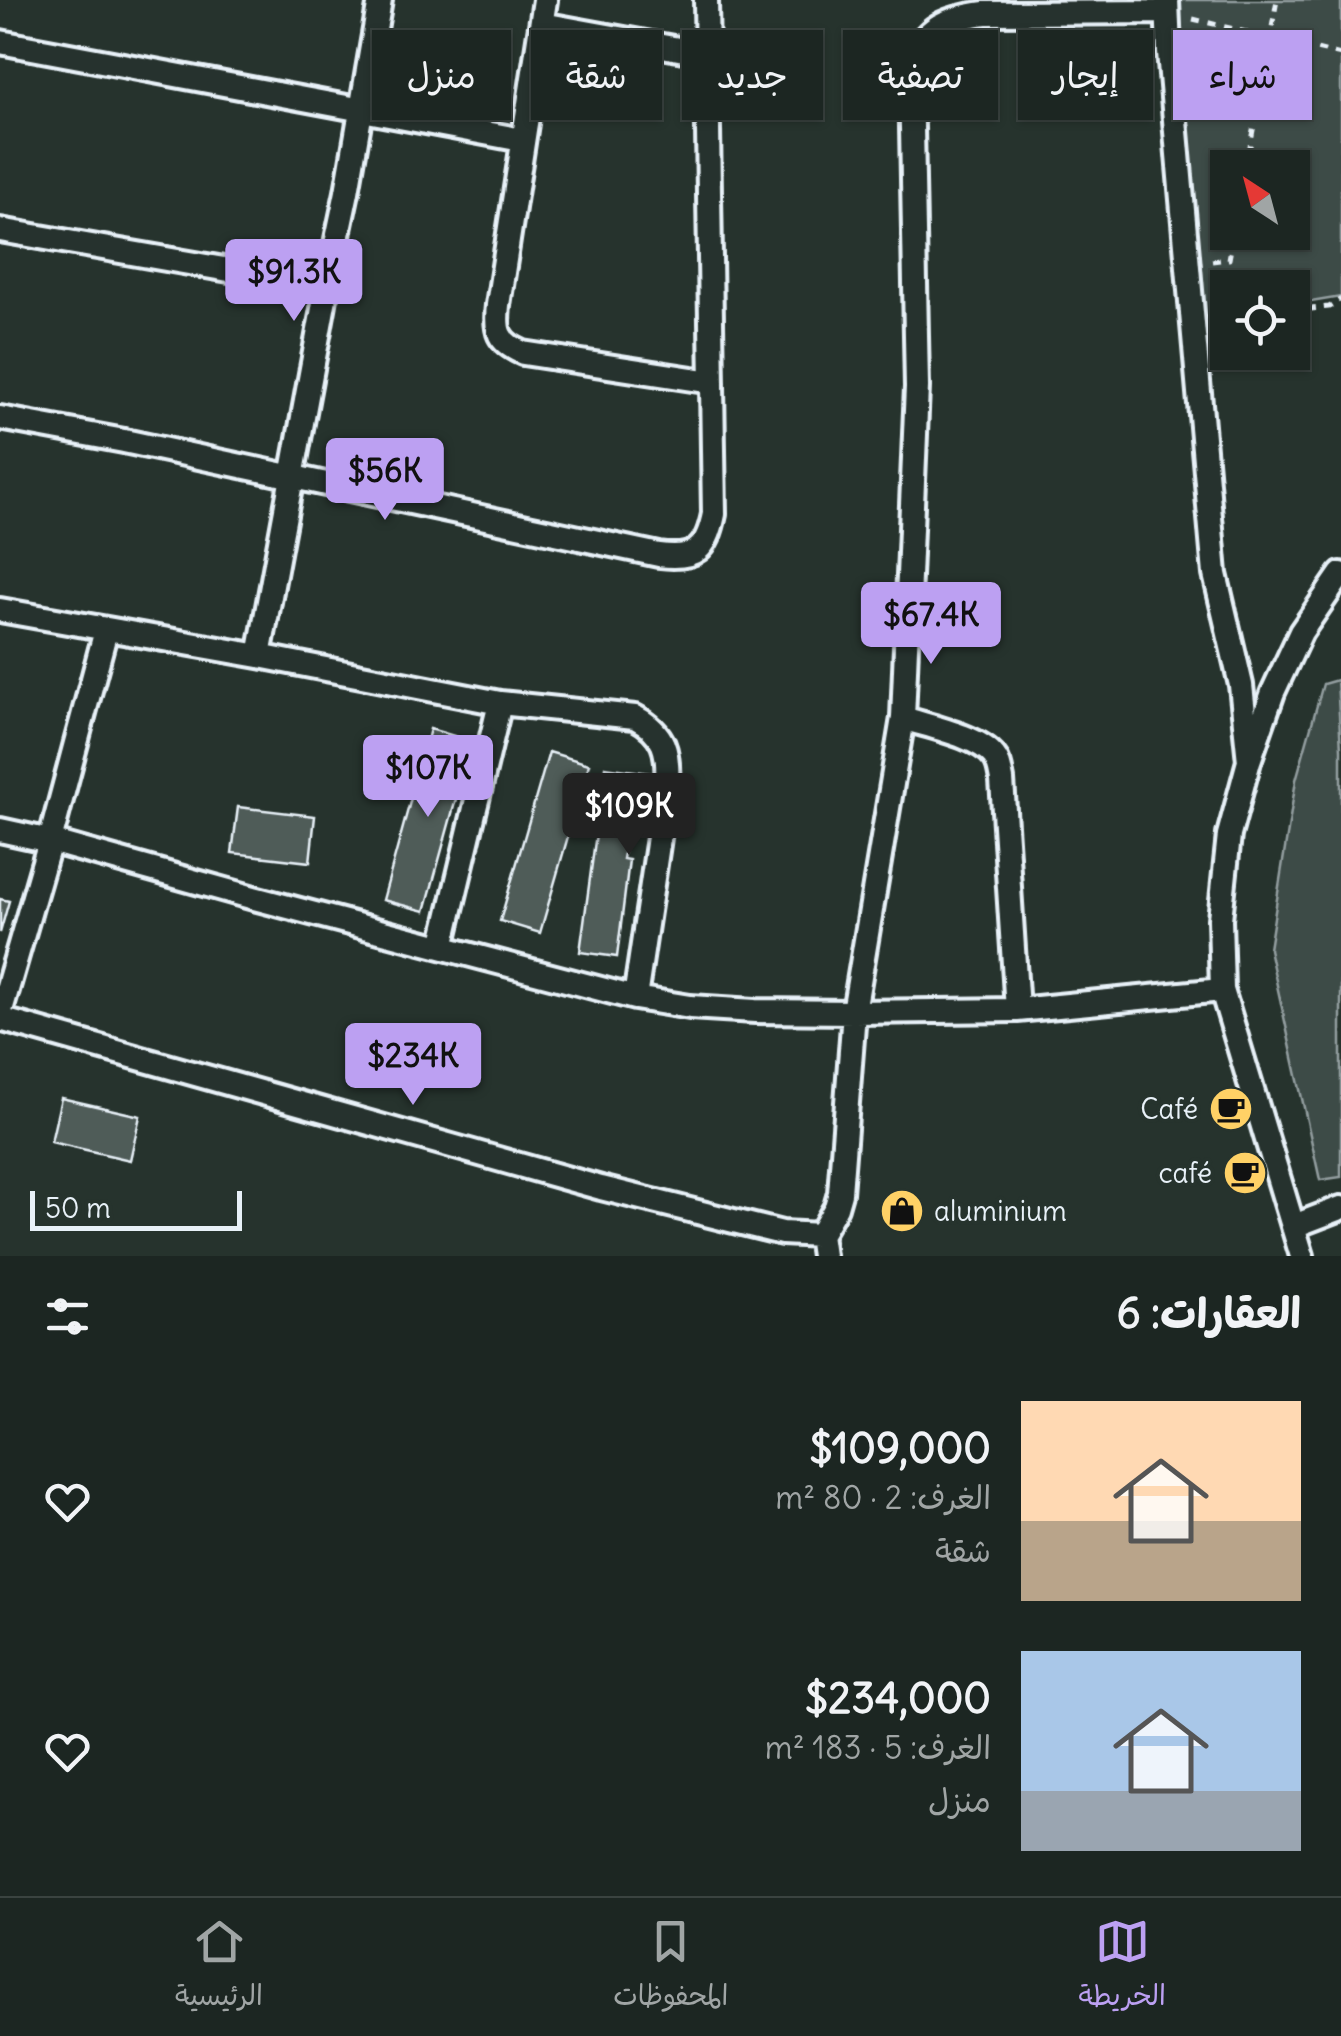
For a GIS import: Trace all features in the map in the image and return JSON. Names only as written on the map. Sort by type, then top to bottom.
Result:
[{"type":"street","points":[[259,656],[380,0]]},
{"type":"street","points":[[545,0],[496,324],[507,346],[523,353],[712,382]]},
{"type":"street","points":[[706,0],[706,30]]},
{"type":"street","points":[[106,630],[0,1016],[601,1188],[821,1246],[840,1192],[854,1012],[902,718],[916,387],[913,60],[933,30],[947,20],[964,16],[1167,6],[1215,574],[1240,685],[1249,761]]},
{"type":"street","points":[[542,24],[682,50]]},
{"type":"street","points":[[0,42],[522,140]]},
{"type":"street","points":[[0,418],[678,557],[698,551],[710,536],[714,514],[707,120]]},
{"type":"street","points":[[0,230],[326,287]]},
{"type":"street","points":[[1302,1256],[1222,990],[1220,919],[1230,835],[1272,692],[1301,632],[1341,574]]},
{"type":"street","points":[[0,610],[500,703],[635,717],[651,726],[664,747],[668,784],[634,998]]},
{"type":"street","points":[[442,948],[500,703]]},
{"type":"street","points":[[902,718],[980,745],[993,753],[998,763],[1018,1010]]},
{"type":"street","points":[[0,830],[634,998],[690,1007],[854,1012],[1018,1010],[1222,990]]},
{"type":"street","points":[[1294,1226],[1341,1208]]},
{"type":"path","points":[[1271,30],[1277,0]]},
{"type":"path","points":[[1167,6],[1244,30]]},
{"type":"path","points":[[1312,48],[1341,55]]},
{"type":"path","points":[[1249,150],[1255,120]]},
{"type":"path","points":[[1189,265],[1229,259],[1231,250]]},
{"type":"path","points":[[1310,309],[1329,307],[1341,299]]},
{"type":"shaded area","points":[[1170,0],[1341,0],[1341,297],[1310,302],[1310,270],[1210,270],[1210,319],[1194,321],[1179,120],[1312,120],[1312,30],[1173,30],[1173,40]]},
{"type":"shaded area","points":[[1337,680],[1341,750],[1341,1177],[1320,1180],[1269,949],[1296,780],[1323,684]]},
{"type":"building","points":[[430,729],[472,741],[425,911],[383,900]]},
{"type":"building","points":[[549,752],[589,764],[540,933],[500,921]]},
{"type":"building","points":[[605,767],[651,773],[645,820],[629,818],[623,859],[629,860],[617,957],[580,952]]},
{"type":"building","points":[[238,807],[315,816],[310,862],[232,853]]},
{"type":"building","points":[[0,899],[9,901],[0,933]]},
{"type":"building","points":[[61,1098],[140,1116],[130,1160],[51,1142]]},
{"type":"place","name":"Café","points":[[1231,1109]]},
{"type":"place","name":"café","points":[[1245,1173]]},
{"type":"place","name":"aluminium","points":[[902,1211]]}]
